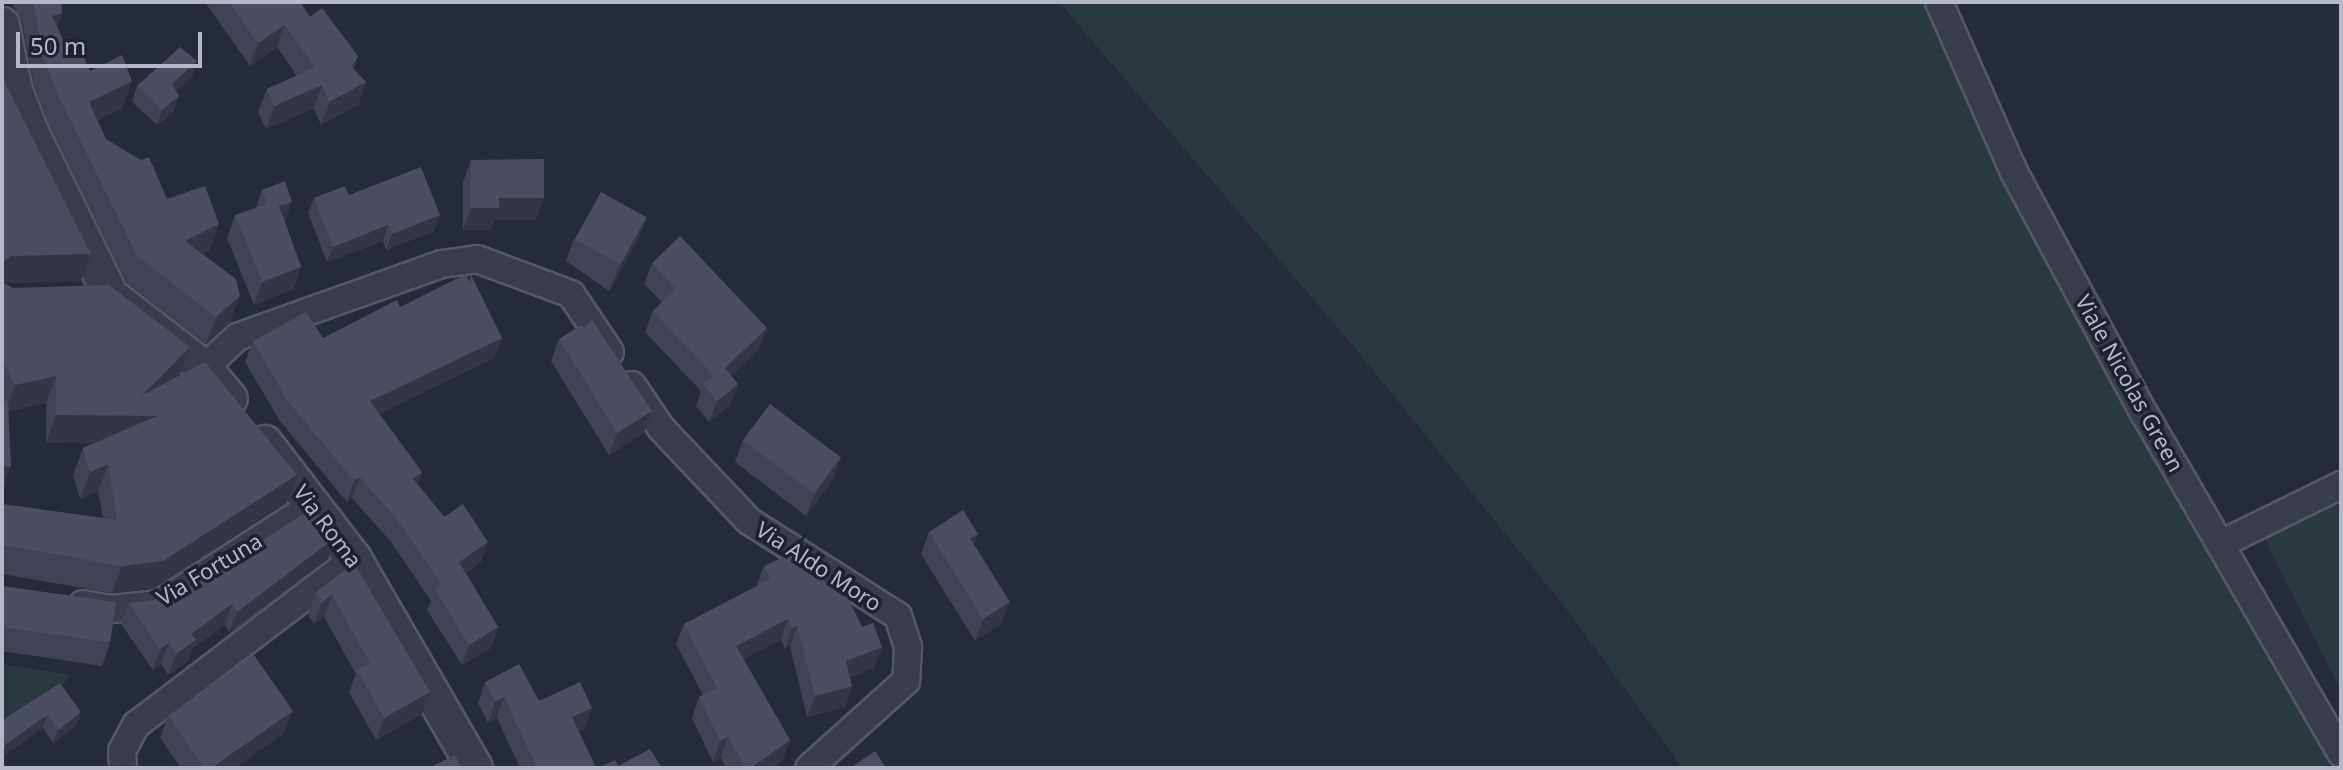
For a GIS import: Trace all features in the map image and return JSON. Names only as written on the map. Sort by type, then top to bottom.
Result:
[{"type":"street","name":"Viale Nicolas Green","points":[[1939,2],[2014,172],[2341,753]]},
{"type":"street","name":"Via Roma","points":[[2,25],[15,91],[96,296],[204,368],[314,504],[354,559],[475,768]]},
{"type":"street","name":"Via Aldo Moro","points":[[204,368],[237,337],[442,264],[477,259],[571,294],[661,428],[749,521],[898,616],[908,647],[906,681],[809,768]]},
{"type":"street","points":[[2221,544],[2341,485]]},
{"type":"street","name":"Via Fortuna","points":[[49,599],[112,609],[159,604],[314,504]]},
{"type":"street","points":[[123,768],[122,751],[136,725],[354,559]]},
{"type":"shaded area","points":[[1059,2],[1939,2],[2014,172],[2341,753],[2341,768],[1683,768],[1564,606],[1354,347]]},
{"type":"shaded area","points":[[2341,497],[2341,691],[2263,536]]},
{"type":"shaded area","points":[[2,664],[71,675],[60,688],[2,726]]},
{"type":"building","points":[[33,2],[61,2],[62,13],[52,16],[71,57],[83,55],[90,71],[122,55],[132,81],[89,102],[106,139],[141,160],[149,157],[167,199],[205,186],[219,224],[185,241],[236,279],[240,296],[216,317],[137,256],[58,95],[44,58]]},
{"type":"building","points":[[229,2],[300,2],[310,17],[322,8],[358,56],[351,66],[366,82],[329,102],[322,85],[274,106],[267,89],[315,67],[285,25],[258,43]]},
{"type":"building","points":[[180,47],[197,61],[172,84],[179,96],[162,110],[137,86]]},
{"type":"building","points":[[2,77],[91,254],[11,256],[2,262]]},
{"type":"building","points":[[544,159],[544,198],[499,198],[499,208],[471,208],[471,160]]},
{"type":"building","points":[[421,167],[440,215],[392,234],[388,225],[333,247],[314,198],[345,186],[349,195]]},
{"type":"building","points":[[285,181],[292,202],[279,206],[301,267],[262,282],[235,215],[267,204],[262,190]]},
{"type":"building","points":[[601,192],[646,217],[620,264],[575,239]]},
{"type":"building","points":[[680,236],[767,328],[725,368],[738,384],[717,401],[703,384],[714,376],[653,311],[676,289],[652,263]]},
{"type":"building","points":[[466,274],[471,285],[471,275],[502,338],[370,401],[422,472],[413,479],[444,517],[463,504],[488,542],[459,562],[498,627],[469,645],[435,589],[442,585],[398,521],[360,477],[354,481],[287,400],[253,341],[306,312],[323,338],[397,300],[400,307]]},
{"type":"building","points":[[2,282],[12,288],[109,285],[190,347],[141,396],[205,362],[297,475],[163,561],[122,566],[2,545],[2,504],[117,520],[108,464],[90,472],[83,448],[157,416],[56,415],[56,376],[15,385],[2,360]]},
{"type":"building","points":[[592,320],[652,411],[617,433],[559,339],[581,325],[584,328]]},
{"type":"building","points":[[2,401],[8,401],[11,467],[2,466]]},
{"type":"building","points":[[770,404],[841,458],[814,494],[743,440]]},
{"type":"building","points":[[314,507],[335,538],[237,612],[232,604],[191,634],[196,640],[176,654],[169,643],[160,649],[129,603],[175,597]]},
{"type":"building","points":[[963,510],[978,534],[970,538],[1010,602],[983,619],[929,532]]},
{"type":"building","points":[[792,553],[795,561],[811,554],[826,584],[839,579],[862,627],[873,623],[882,647],[846,661],[852,686],[815,696],[797,626],[792,628],[788,619],[736,646],[790,740],[751,768],[746,768],[728,737],[720,741],[699,697],[717,688],[684,624],[770,579],[764,566]]},
{"type":"building","points":[[354,563],[430,692],[384,718],[357,670],[370,663],[332,595],[322,602],[316,592]]},
{"type":"building","points":[[2,586],[116,602],[110,643],[2,627]]},
{"type":"building","points":[[254,655],[293,711],[211,768],[204,768],[168,716]]},
{"type":"building","points":[[519,664],[539,701],[580,682],[592,708],[572,717],[596,768],[537,768],[504,697],[495,702],[485,682]]},
{"type":"building","points":[[60,683],[81,712],[58,730],[47,715],[6,744],[2,738],[2,723],[7,717]]},
{"type":"building","points":[[650,749],[662,768],[598,768],[615,760],[618,766]]},
{"type":"building","points":[[875,751],[886,768],[850,768]]},
{"type":"building","points":[[455,755],[462,768],[429,768]]}]
